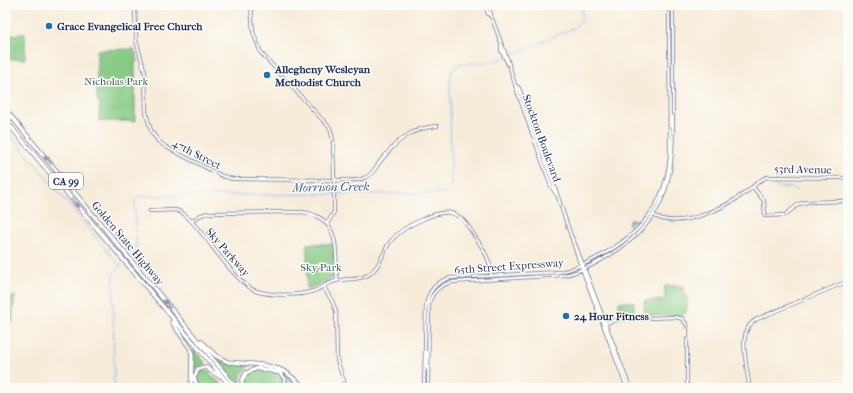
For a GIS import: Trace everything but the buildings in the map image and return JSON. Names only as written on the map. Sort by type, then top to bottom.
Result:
[{"type":"highway","name":"Golden State Highway","points":[[5,108],[237,388]]},
{"type":"highway","name":"Golden State Highway","points":[[5,120],[232,388]]},
{"type":"highway","points":[[159,303],[190,348],[193,360],[191,388]]},
{"type":"highway","points":[[181,321],[211,352],[222,360],[279,369],[287,373],[306,388]]},
{"type":"highway","points":[[198,388],[194,375],[200,368],[208,369],[224,379]]},
{"type":"highway","points":[[243,388],[242,381],[246,373],[258,368],[280,373],[285,379],[283,388]]},
{"type":"street","name":"47th Street","points":[[135,5],[136,43],[145,73],[146,112],[151,131],[158,141],[166,147],[228,178],[241,180],[334,180]]},
{"type":"street","points":[[251,5],[252,32],[260,53],[330,128],[333,140],[334,212],[327,224]]},
{"type":"street","name":"Stockton Boulevard","points":[[485,5],[488,14],[491,16]]},
{"type":"street","name":"Stockton Boulevard","points":[[489,5],[491,16],[516,88],[584,264],[584,269],[627,388]]},
{"type":"street","name":"65th Street Expressway","points":[[424,388],[426,299],[430,291],[437,284],[450,278],[554,272],[572,269],[581,266],[622,243],[652,214],[664,186],[669,162],[669,5]]},
{"type":"street","name":"65th Street Expressway","points":[[428,388],[429,303],[433,294],[440,287],[452,282],[569,274],[584,269],[606,257],[631,240],[652,214],[668,183],[673,157],[673,5]]},
{"type":"street","name":"Stockton Boulevard","points":[[530,124],[556,194]]},
{"type":"street","points":[[334,180],[358,180],[366,178],[373,172],[401,138],[418,129],[437,126]]},
{"type":"street","points":[[540,154],[547,167]]},
{"type":"street","name":"53rd Avenue","points":[[652,214],[665,219],[687,219],[701,216],[716,211],[753,187],[761,180],[772,176],[848,178]]},
{"type":"street","points":[[753,187],[764,201],[765,216],[785,215],[799,204],[807,202],[848,201]]},
{"type":"street","name":"Sky Parkway","points":[[150,211],[176,210],[184,214],[192,221],[241,280],[253,289],[270,293],[296,294],[310,292],[338,280],[357,279],[367,276],[377,266],[386,247],[398,233],[414,223],[434,214],[443,212],[459,216],[468,225],[487,257],[492,280]]},
{"type":"street","points":[[192,221],[199,216],[208,213],[302,212],[311,214],[327,224],[336,241],[338,280]]},
{"type":"street","points":[[631,240],[638,229]]},
{"type":"street","name":"Stockton Boulevard","points":[[573,238],[581,266],[584,269]]},
{"type":"street","points":[[606,257],[622,243]]},
{"type":"street","points":[[541,276],[542,274],[554,272]]},
{"type":"street","points":[[525,277],[538,273]]},
{"type":"street","points":[[749,388],[746,366],[745,338],[746,331],[750,324],[758,318],[848,281]]},
{"type":"street","points":[[323,286],[336,311],[337,360],[346,388]]},
{"type":"street","points":[[604,323],[621,319],[676,317],[683,319],[687,326],[687,388]]},
{"type":"street","name":"Stockton Boulevard","points":[[604,323],[630,388]]},
{"type":"street","points":[[425,326],[429,332]]},
{"type":"street","points":[[425,331],[429,337]]},
{"type":"street","points":[[425,348],[428,361]]},
{"type":"street","points":[[424,360],[428,372]]},
{"type":"green space","points":[[25,34],[25,59],[5,59],[5,35]]},
{"type":"green space","name":"Nicholas Park","points":[[134,49],[138,60],[135,62],[135,121],[99,121],[100,104],[97,100],[97,50]]},
{"type":"green space","points":[[629,220],[642,220],[630,233],[620,240],[619,237],[625,235],[624,233],[626,234],[637,223],[632,221],[629,225]]},
{"type":"green space","name":"Sky Park","points":[[307,244],[334,244],[334,277],[307,290]]},
{"type":"green space","points":[[665,286],[682,286],[688,302],[686,313],[680,316],[645,315],[644,301],[665,300]]},
{"type":"green space","points":[[15,296],[12,322],[5,325],[5,300]]},
{"type":"green space","points":[[619,302],[634,302],[634,315],[619,316]]},
{"type":"green space","points":[[194,350],[206,364],[194,369]]},
{"type":"green space","points":[[220,360],[232,364],[250,366],[241,375],[240,384],[238,385],[219,362]]},
{"type":"green space","points":[[256,369],[280,374],[283,381],[281,388],[244,388],[246,374]]},
{"type":"green space","points":[[201,370],[209,372],[225,388],[200,388],[197,375]]},
{"type":"green space","points":[[284,373],[303,388],[285,388],[286,381]]},
{"type":"waterway","name":"Morrison Creek","points":[[507,57],[574,28],[581,20],[583,5]]},
{"type":"waterway","name":"Morrison Creek","points":[[131,257],[136,250],[135,201],[140,196],[443,193],[450,187],[451,182],[450,79],[453,69],[460,64],[492,62],[504,58]]},
{"type":"waterway","points":[[5,128],[120,266]]},
{"type":"waterway","points":[[776,172],[776,187],[791,188],[796,190]]},
{"type":"waterway","name":"Morrison Creek","points":[[114,388],[113,273],[124,263]]},
{"type":"place","name":"Grace Evangelical Free Church","points":[[49,26]]},
{"type":"place","name":"Allegheny Wesleyan Methodist Church","points":[[267,75]]},
{"type":"place","name":"24 Hour Fitness","points":[[566,316]]}]
